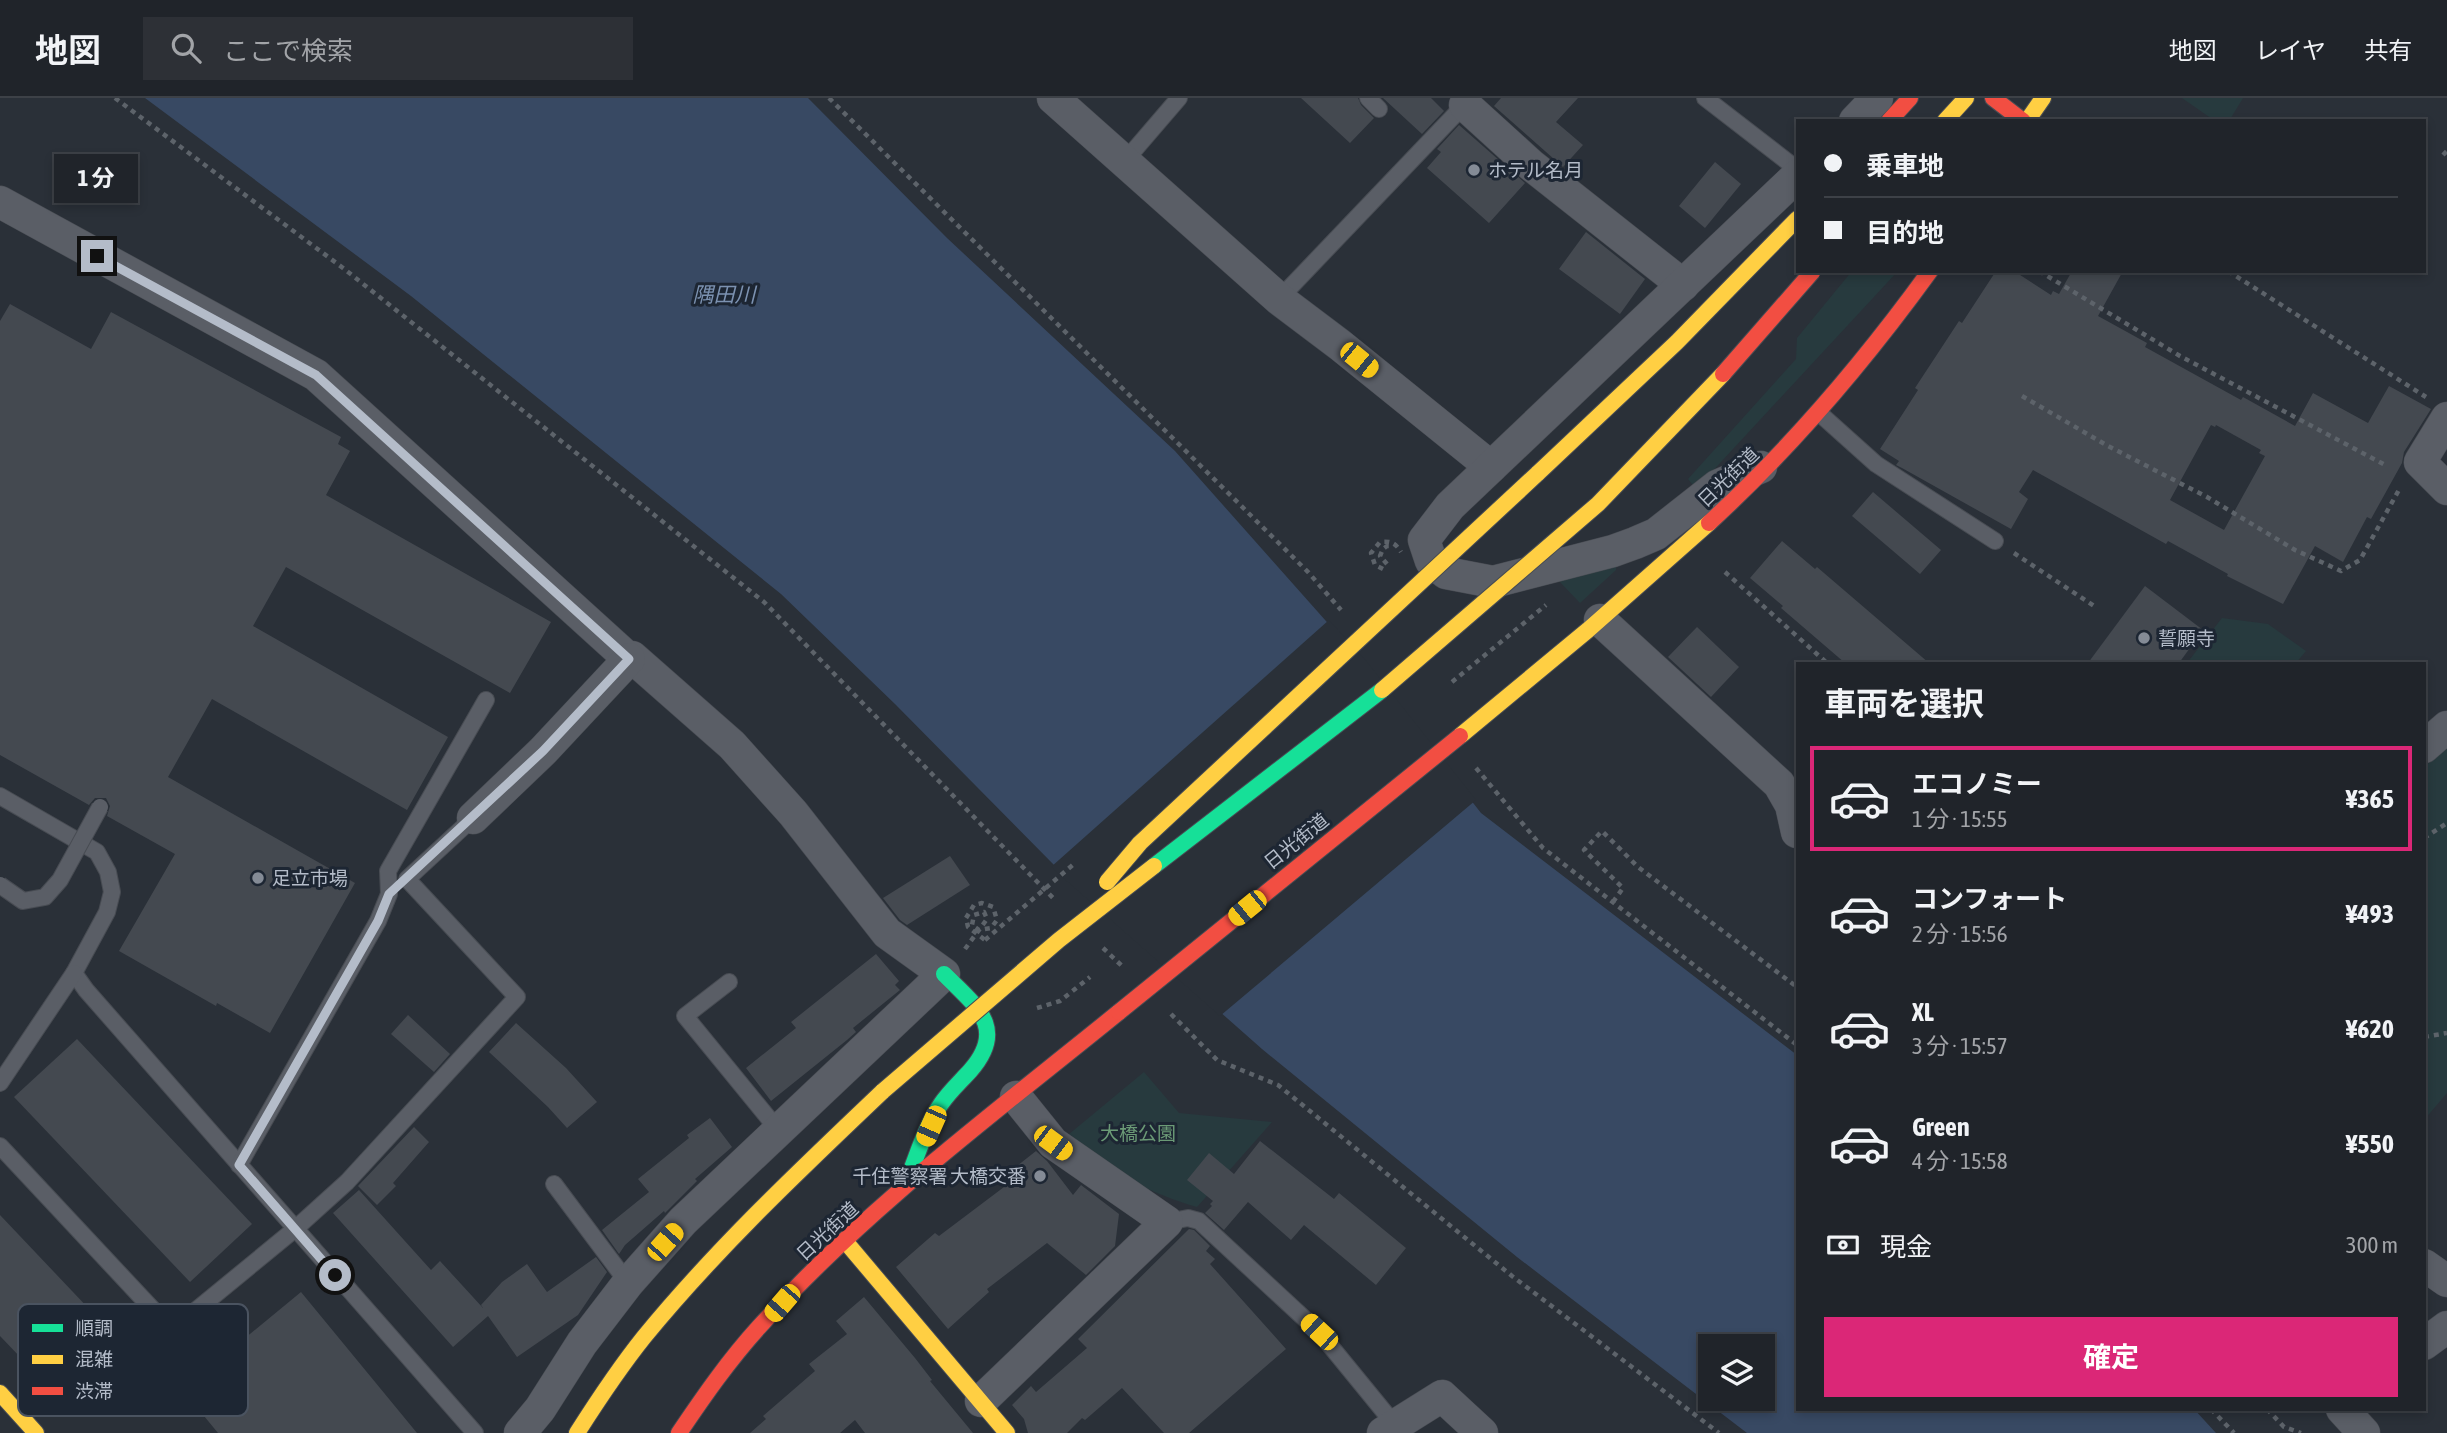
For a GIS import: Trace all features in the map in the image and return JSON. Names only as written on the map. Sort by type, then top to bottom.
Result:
[{"type":"main road","points":[[1891,119],[1910,98]]},
{"type":"main road","points":[[1947,119],[1966,98]]},
{"type":"main road","points":[[1993,98],[2022,119]]},
{"type":"main road","points":[[2027,119],[2043,98]]},
{"type":"main road","points":[[1059,940],[1140,843],[1677,342],[1796,220]]},
{"type":"main road","points":[[577,1433],[628,1356],[671,1305],[783,1186],[883,1091],[1059,940],[1405,672],[1598,504],[1733,364],[1811,273]]},
{"type":"main road","name":"日光街道","points":[[679,1433],[724,1370],[782,1303],[905,1187],[1460,736],[1690,543],[1775,461],[1896,321],[1929,273]]},
{"type":"main road","points":[[905,1187],[940,1105],[978,1061],[988,1041],[988,1025],[944,974]]},
{"type":"main road","points":[[845,1241],[1007,1433]]},
{"type":"main road","points":[[0,1393],[18,1413]]},
{"type":"main road","points":[[21,1416],[36,1433]]},
{"type":"street","points":[[1053,98],[1279,299],[1491,467]]},
{"type":"street","points":[[1858,119],[1877,98]]},
{"type":"street","points":[[1468,102],[1531,164],[1683,285]]},
{"type":"street","points":[[1775,461],[1717,486],[1656,534],[1613,551],[1493,582],[1446,573],[1431,561],[1424,540],[1450,506],[1796,177]]},
{"type":"street","points":[[0,202],[316,375],[629,659]]},
{"type":"street","points":[[2441,410],[2413,469],[2447,489]]},
{"type":"street","points":[[1600,621],[1779,784],[1791,805],[1796,828]]},
{"type":"street","points":[[473,818],[543,751],[632,657],[732,745],[793,813],[887,933],[944,974],[683,1221],[628,1283],[582,1343],[540,1409],[520,1433]]},
{"type":"street","points":[[2426,745],[2447,727]]},
{"type":"street","points":[[981,1401],[1167,1222],[1053,1143],[1016,1097]]},
{"type":"street","points":[[2426,1266],[2447,1281]]},
{"type":"street","points":[[2426,1342],[2447,1327]]},
{"type":"street","points":[[1389,1429],[1442,1396],[1482,1433]]},
{"type":"street","points":[[2344,1411],[2364,1433]]},
{"type":"lane","points":[[1124,162],[1179,98]]},
{"type":"lane","points":[[1705,98],[1796,168]]},
{"type":"lane","points":[[1279,299],[1468,102]]},
{"type":"lane","points":[[1818,412],[1876,464],[1995,541]]},
{"type":"lane","points":[[239,1165],[378,921],[389,894],[388,871],[486,700]]},
{"type":"lane","points":[[0,796],[97,852],[108,872],[112,892],[107,912],[74,973],[0,1083]]},
{"type":"lane","points":[[0,886],[23,901],[45,897],[60,880],[100,807]]},
{"type":"lane","points":[[389,894],[473,818]]},
{"type":"lane","points":[[204,1304],[347,1182],[517,997],[407,879]]},
{"type":"lane","points":[[74,973],[86,990],[475,1433]]},
{"type":"lane","points":[[729,982],[685,1016],[779,1131]]},
{"type":"lane","points":[[0,1146],[148,1304]]},
{"type":"lane","points":[[554,1184],[628,1283]]},
{"type":"lane","points":[[1167,1222],[1188,1218],[1199,1221],[1319,1332],[1389,1429]]},
{"type":"path","points":[[115,98],[343,268],[764,602],[1060,905]]},
{"type":"path","points":[[829,98],[1298,562],[1345,614]]},
{"type":"path","points":[[2022,396],[2108,446],[2207,497],[2295,550],[2341,571],[2360,560],[2413,469],[2180,356],[2042,273]]},
{"type":"path","points":[[2231,273],[2441,410]]},
{"type":"path","points":[[1395,566],[1390,569],[1380,568],[1375,565],[1371,553],[1380,542],[1389,541],[1396,544],[1402,555]]},
{"type":"path","points":[[1995,541],[2097,608]]},
{"type":"path","points":[[1725,572],[1826,662]]},
{"type":"path","points":[[1451,683],[1546,605]]},
{"type":"path","points":[[1471,763],[1543,848],[1796,1044]]},
{"type":"path","points":[[2426,837],[2447,823]]},
{"type":"path","points":[[1613,902],[1623,888],[1584,850],[1602,831],[1638,867],[1796,986]]},
{"type":"path","points":[[980,927],[987,919],[984,912],[974,915],[972,925],[979,930],[991,928],[997,920],[993,907],[982,902],[974,905],[965,918],[968,927],[985,940]]},
{"type":"path","points":[[1100,944],[1129,973]]},
{"type":"path","points":[[1168,1012],[1217,1060],[1278,1085],[1512,1276],[1720,1433]]},
{"type":"path","points":[[2426,1037],[2447,1033]]},
{"type":"path","points":[[2213,1411],[2234,1433]]},
{"type":"path","points":[[2269,1411],[2286,1430],[2301,1433]]},
{"type":"green space","points":[[2182,98],[2243,98],[2230,119],[2212,119]]},
{"type":"green space","points":[[1850,273],[1896,273],[1696,489],[1688,479],[1796,359],[1797,338]]},
{"type":"green space","points":[[1616,566],[1616,570],[1580,603],[1559,581]]},
{"type":"green space","points":[[2222,618],[2268,624],[2306,651],[2297,662],[2188,662]]},
{"type":"green space","points":[[2447,748],[2447,1093],[2426,1118],[2426,765]]},
{"type":"green space","name":"大橋公園","points":[[1144,1072],[1179,1113],[1272,1122],[1197,1207],[1128,1179],[1096,1159],[1068,1135]]},
{"type":"water","name":"隅田川","points":[[145,98],[808,98],[947,238],[1175,451],[1365,665],[1481,813],[1796,1054],[1796,1411],[2196,1411],[2216,1433],[1747,1433],[1718,1411],[1775,1411],[1775,1334],[1698,1334],[1698,1396],[1517,1257],[1262,1049],[1055,866],[895,704],[781,594],[411,296]]},
{"type":"pier","points":[[1329,620],[1367,662],[1476,800],[1220,1016],[1051,867]]},
{"type":"building","points":[[1301,98],[1358,98],[1374,118],[1350,143]]},
{"type":"building","points":[[1383,98],[1431,98],[1444,111],[1422,134]]},
{"type":"building","points":[[1501,98],[1578,98],[1556,122],[1583,145],[1563,167],[1494,106]]},
{"type":"building","points":[[1459,125],[1525,183],[1489,223],[1427,168],[1441,152],[1437,149]]},
{"type":"building","points":[[1715,162],[1741,184],[1705,228],[1679,206]]},
{"type":"building","points":[[1586,232],[1645,279],[1620,314],[1559,269]]},
{"type":"building","points":[[1995,273],[2017,273],[2051,295],[2053,291],[2059,294],[2071,273],[2122,273],[2098,316],[2147,343],[2145,347],[2241,400],[2243,397],[2295,426],[2313,393],[2368,423],[2389,386],[2431,409],[2404,452],[2402,463],[2371,519],[2367,517],[2343,562],[2315,546],[2283,604],[2227,576],[2228,574],[2168,541],[2166,544],[2033,470],[2019,492],[2028,499],[2011,529],[1896,465],[1899,461],[1880,449],[1918,390],[1915,388],[1959,321],[1962,323]],"holes":[[[2211,425],[2216,425],[2261,450],[2259,453],[2265,456],[2224,530],[2170,500]]]},
{"type":"building","points":[[10,304],[91,349],[111,312],[341,437],[338,444],[350,451],[326,495],[551,622],[510,693],[286,567],[253,626],[448,737],[407,810],[212,699],[168,777],[355,883],[270,1033],[119,951],[175,854],[107,816],[110,806],[106,798],[95,798],[89,805],[0,755],[0,321]]},
{"type":"building","points":[[1873,492],[1941,550],[1920,574],[1852,516]]},
{"type":"building","points":[[1782,541],[1815,569],[1817,567],[1928,662],[1844,662],[1750,578]]},
{"type":"building","points":[[2145,586],[2203,630],[2180,662],[2089,662]]},
{"type":"building","points":[[1697,627],[1739,667],[1711,697],[1668,657]]},
{"type":"building","points":[[950,856],[970,885],[907,925],[883,898]]},
{"type":"building","points":[[876,954],[899,981],[895,985],[900,990],[853,1028],[856,1032],[847,1040],[771,1101],[746,1068],[796,1028],[791,1022]]},
{"type":"building","points":[[408,1015],[450,1054],[434,1072],[391,1034]]},
{"type":"building","points":[[516,1023],[566,1068],[597,1102],[567,1128],[489,1052]]},
{"type":"building","points":[[77,1039],[252,1224],[190,1282],[14,1097]]},
{"type":"building","points":[[710,1118],[732,1147],[695,1179],[697,1181],[665,1213],[664,1211],[625,1245],[619,1254],[602,1230],[649,1192],[638,1179]]},
{"type":"building","points":[[414,1127],[429,1142],[393,1183],[396,1186],[377,1205],[358,1186]]},
{"type":"building","points":[[1260,1141],[1334,1199],[1339,1193],[1406,1248],[1376,1285],[1304,1225],[1291,1240],[1248,1202],[1224,1230],[1205,1213],[1213,1201],[1187,1180],[1209,1153],[1234,1174]]},
{"type":"building","points":[[1036,1151],[1073,1195],[1081,1185],[1119,1214],[1115,1246],[1086,1275],[1047,1243],[987,1289],[989,1292],[948,1329],[896,1267],[935,1233],[939,1236],[1008,1184],[1003,1177]]},
{"type":"building","points":[[359,1190],[431,1270],[440,1261],[483,1308],[481,1305],[502,1282],[527,1264],[547,1292],[596,1257],[607,1272],[578,1315],[517,1357],[488,1316],[453,1347],[333,1213]]},
{"type":"building","points":[[0,1215],[84,1304],[18,1304],[18,1355],[0,1336]]},
{"type":"building","points":[[1189,1229],[1194,1230],[1210,1246],[1206,1251],[1215,1259],[1210,1264],[1286,1349],[1189,1433],[1164,1433],[1122,1388],[1085,1420],[1082,1418],[1067,1433],[1028,1433],[1024,1419],[1012,1405],[1031,1386],[1036,1392],[1087,1348],[1078,1339]]},
{"type":"building","points":[[301,1292],[417,1433],[218,1433],[204,1416],[248,1416],[248,1336]]},
{"type":"building","points":[[864,1297],[973,1433],[865,1433],[855,1420],[840,1433],[750,1433],[766,1419],[763,1416],[815,1371],[809,1364],[847,1334],[836,1321]]},
{"type":"traffic: fast","points":[[1154,866],[1382,690]]},
{"type":"traffic: fast","points":[[906,1183],[935,1113],[981,1056],[986,1042],[987,1030],[983,1018],[944,974]]},
{"type":"traffic: slow","points":[[1947,119],[1966,98]]},
{"type":"traffic: slow","points":[[2028,119],[2043,98]]},
{"type":"traffic: slow","points":[[1537,474],[1677,342],[1796,220]]},
{"type":"traffic: slow","points":[[1382,690],[1598,504],[1723,374]]},
{"type":"traffic: slow","points":[[1107,882],[1140,843],[1537,474]]},
{"type":"traffic: slow","points":[[1460,736],[1588,630],[1709,523]]},
{"type":"traffic: slow","points":[[883,1091],[1059,940],[1154,866]]},
{"type":"traffic: slow","points":[[577,1433],[626,1360],[700,1272],[883,1091]]},
{"type":"traffic: slow","points":[[845,1241],[1007,1433]]},
{"type":"traffic: slow","points":[[0,1393],[18,1413]]},
{"type":"traffic: slow","points":[[21,1416],[36,1433]]},
{"type":"traffic: jam","points":[[1891,119],[1910,98]]},
{"type":"traffic: jam","points":[[1993,98],[2020,119]]},
{"type":"traffic: jam","points":[[1723,374],[1811,273]]},
{"type":"traffic: jam","points":[[1709,523],[1826,403],[1928,273]]},
{"type":"traffic: jam","points":[[1119,1012],[1460,736]]},
{"type":"traffic: jam","points":[[679,1433],[717,1378],[800,1283],[887,1201],[1119,1012]]},
{"type":"place","name":"ホテル名月","points":[[1474,170]]},
{"type":"place","name":"誓願寺","points":[[2144,638]]},
{"type":"place","name":"足立市場","points":[[258,878]]},
{"type":"place","name":"千住警察署 大橋交番","points":[[1040,1176]]},
{"type":"route","points":[[97,256],[316,375],[629,659],[543,751],[389,894],[378,921],[239,1165],[335,1275]]}]
